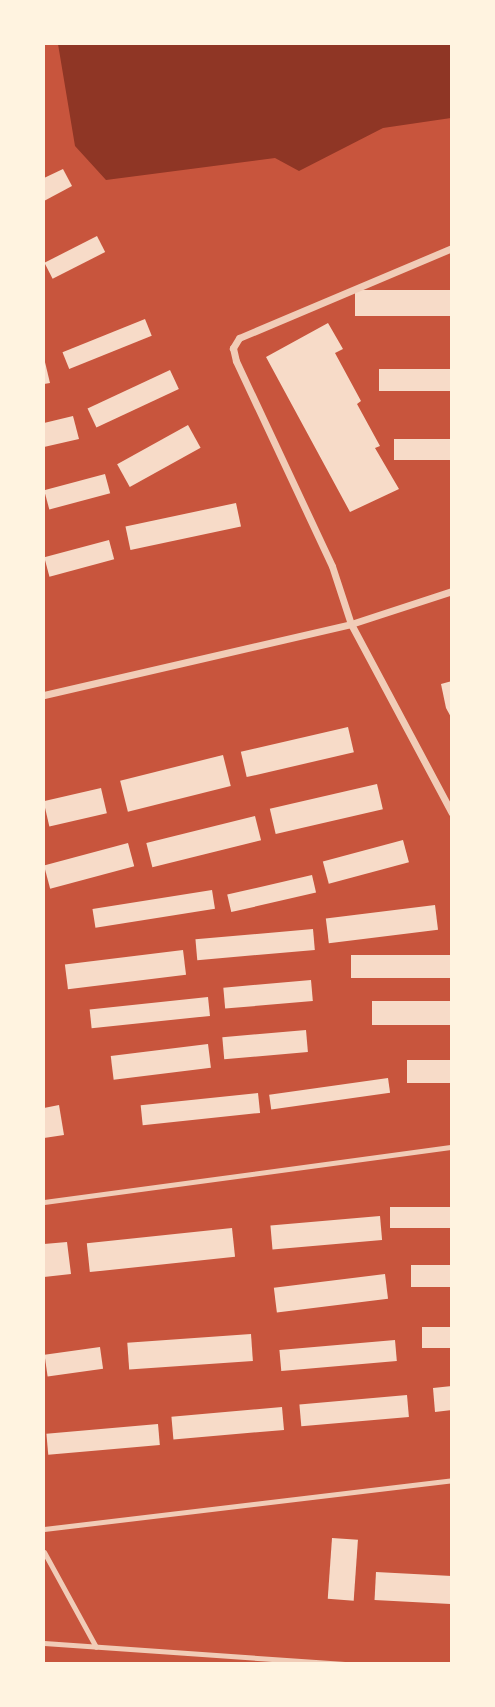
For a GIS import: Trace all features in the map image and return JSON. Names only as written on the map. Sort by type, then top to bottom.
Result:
[{"type":"street","points":[[452,248],[239,338],[233,348],[236,361],[332,566],[351,624],[452,813]]},
{"type":"street","points":[[44,695],[351,624],[452,591]]},
{"type":"street","points":[[44,1202],[452,1147]]},
{"type":"street","points":[[44,1529],[452,1480]]},
{"type":"street","points":[[44,1552],[96,1647]]},
{"type":"street","points":[[44,1643],[348,1664]]},
{"type":"shaded area","points":[[58,44],[451,44],[451,118],[383,128],[299,171],[275,158],[106,180],[75,146]]},
{"type":"building","points":[[63,169],[72,186],[44,201],[44,178]]},
{"type":"building","points":[[97,236],[105,252],[53,279],[44,263]]},
{"type":"building","points":[[355,290],[452,290],[452,316],[355,316]]},
{"type":"building","points":[[145,319],[152,336],[69,369],[62,352]]},
{"type":"building","points":[[328,323],[343,349],[335,353],[361,401],[357,404],[380,446],[375,448],[399,489],[350,512],[266,357]]},
{"type":"building","points":[[44,358],[50,383],[44,384]]},
{"type":"building","points":[[379,369],[452,369],[452,391],[379,391]]},
{"type":"building","points":[[170,370],[179,389],[96,427],[88,408]]},
{"type":"building","points":[[73,416],[79,439],[44,447],[44,423]]},
{"type":"building","points":[[188,425],[201,448],[130,487],[117,464]]},
{"type":"building","points":[[394,439],[452,439],[452,460],[394,460]]},
{"type":"building","points":[[105,474],[110,493],[49,510],[44,490]]},
{"type":"building","points":[[236,503],[241,526],[130,550],[125,526]]},
{"type":"building","points":[[109,540],[114,559],[49,577],[44,557]]},
{"type":"building","points":[[452,681],[452,719],[446,708],[441,684]]},
{"type":"building","points":[[348,727],[354,752],[247,777],[241,752]]},
{"type":"building","points":[[223,755],[231,786],[128,812],[120,781]]},
{"type":"building","points":[[377,784],[383,809],[276,834],[270,809]]},
{"type":"building","points":[[101,788],[107,813],[49,827],[44,801]]},
{"type":"building","points":[[255,816],[261,840],[152,867],[146,843]]},
{"type":"building","points":[[403,840],[409,862],[329,884],[323,861]]},
{"type":"building","points":[[128,843],[134,866],[50,889],[44,866]]},
{"type":"building","points":[[312,875],[316,893],[231,912],[227,895]]},
{"type":"building","points":[[212,890],[215,909],[95,928],[92,909]]},
{"type":"building","points":[[435,905],[438,930],[329,943],[326,918]]},
{"type":"building","points":[[313,929],[315,950],[197,960],[195,939]]},
{"type":"building","points":[[183,950],[186,975],[68,989],[65,965]]},
{"type":"building","points":[[351,955],[452,955],[452,978],[351,978]]},
{"type":"building","points":[[311,980],[313,1001],[225,1009],[223,988]]},
{"type":"building","points":[[208,997],[210,1016],[92,1028],[90,1009]]},
{"type":"building","points":[[372,1001],[452,1001],[452,1025],[372,1025]]},
{"type":"building","points":[[306,1030],[308,1052],[224,1059],[222,1037]]},
{"type":"building","points":[[208,1044],[211,1068],[114,1080],[111,1056]]},
{"type":"building","points":[[407,1060],[452,1060],[452,1083],[407,1083]]},
{"type":"building","points":[[388,1078],[390,1093],[271,1110],[269,1095]]},
{"type":"building","points":[[258,1093],[260,1113],[143,1125],[141,1105]]},
{"type":"building","points":[[59,1105],[64,1135],[44,1138],[44,1108]]},
{"type":"building","points":[[390,1207],[452,1207],[452,1228],[390,1228]]},
{"type":"building","points":[[380,1216],[382,1240],[273,1249],[270,1226]]},
{"type":"building","points":[[232,1228],[235,1257],[90,1272],[87,1243]]},
{"type":"building","points":[[67,1242],[71,1274],[44,1277],[44,1244]]},
{"type":"building","points":[[411,1265],[452,1265],[452,1287],[411,1287]]},
{"type":"building","points":[[385,1274],[388,1299],[277,1312],[274,1288]]},
{"type":"building","points":[[422,1327],[452,1327],[452,1348],[422,1348]]},
{"type":"building","points":[[251,1334],[253,1361],[129,1370],[127,1343]]},
{"type":"building","points":[[395,1340],[397,1361],[281,1371],[279,1350]]},
{"type":"building","points":[[100,1347],[103,1369],[48,1377],[45,1355]]},
{"type":"building","points":[[452,1386],[452,1410],[435,1412],[433,1388]]},
{"type":"building","points":[[407,1395],[409,1417],[301,1426],[299,1404]]},
{"type":"building","points":[[282,1407],[284,1430],[173,1440],[171,1417]]},
{"type":"building","points":[[158,1424],[160,1445],[48,1455],[46,1434]]},
{"type":"building","points":[[332,1538],[358,1540],[354,1601],[328,1599]]},
{"type":"building","points":[[376,1572],[452,1576],[450,1604],[375,1600]]}]
